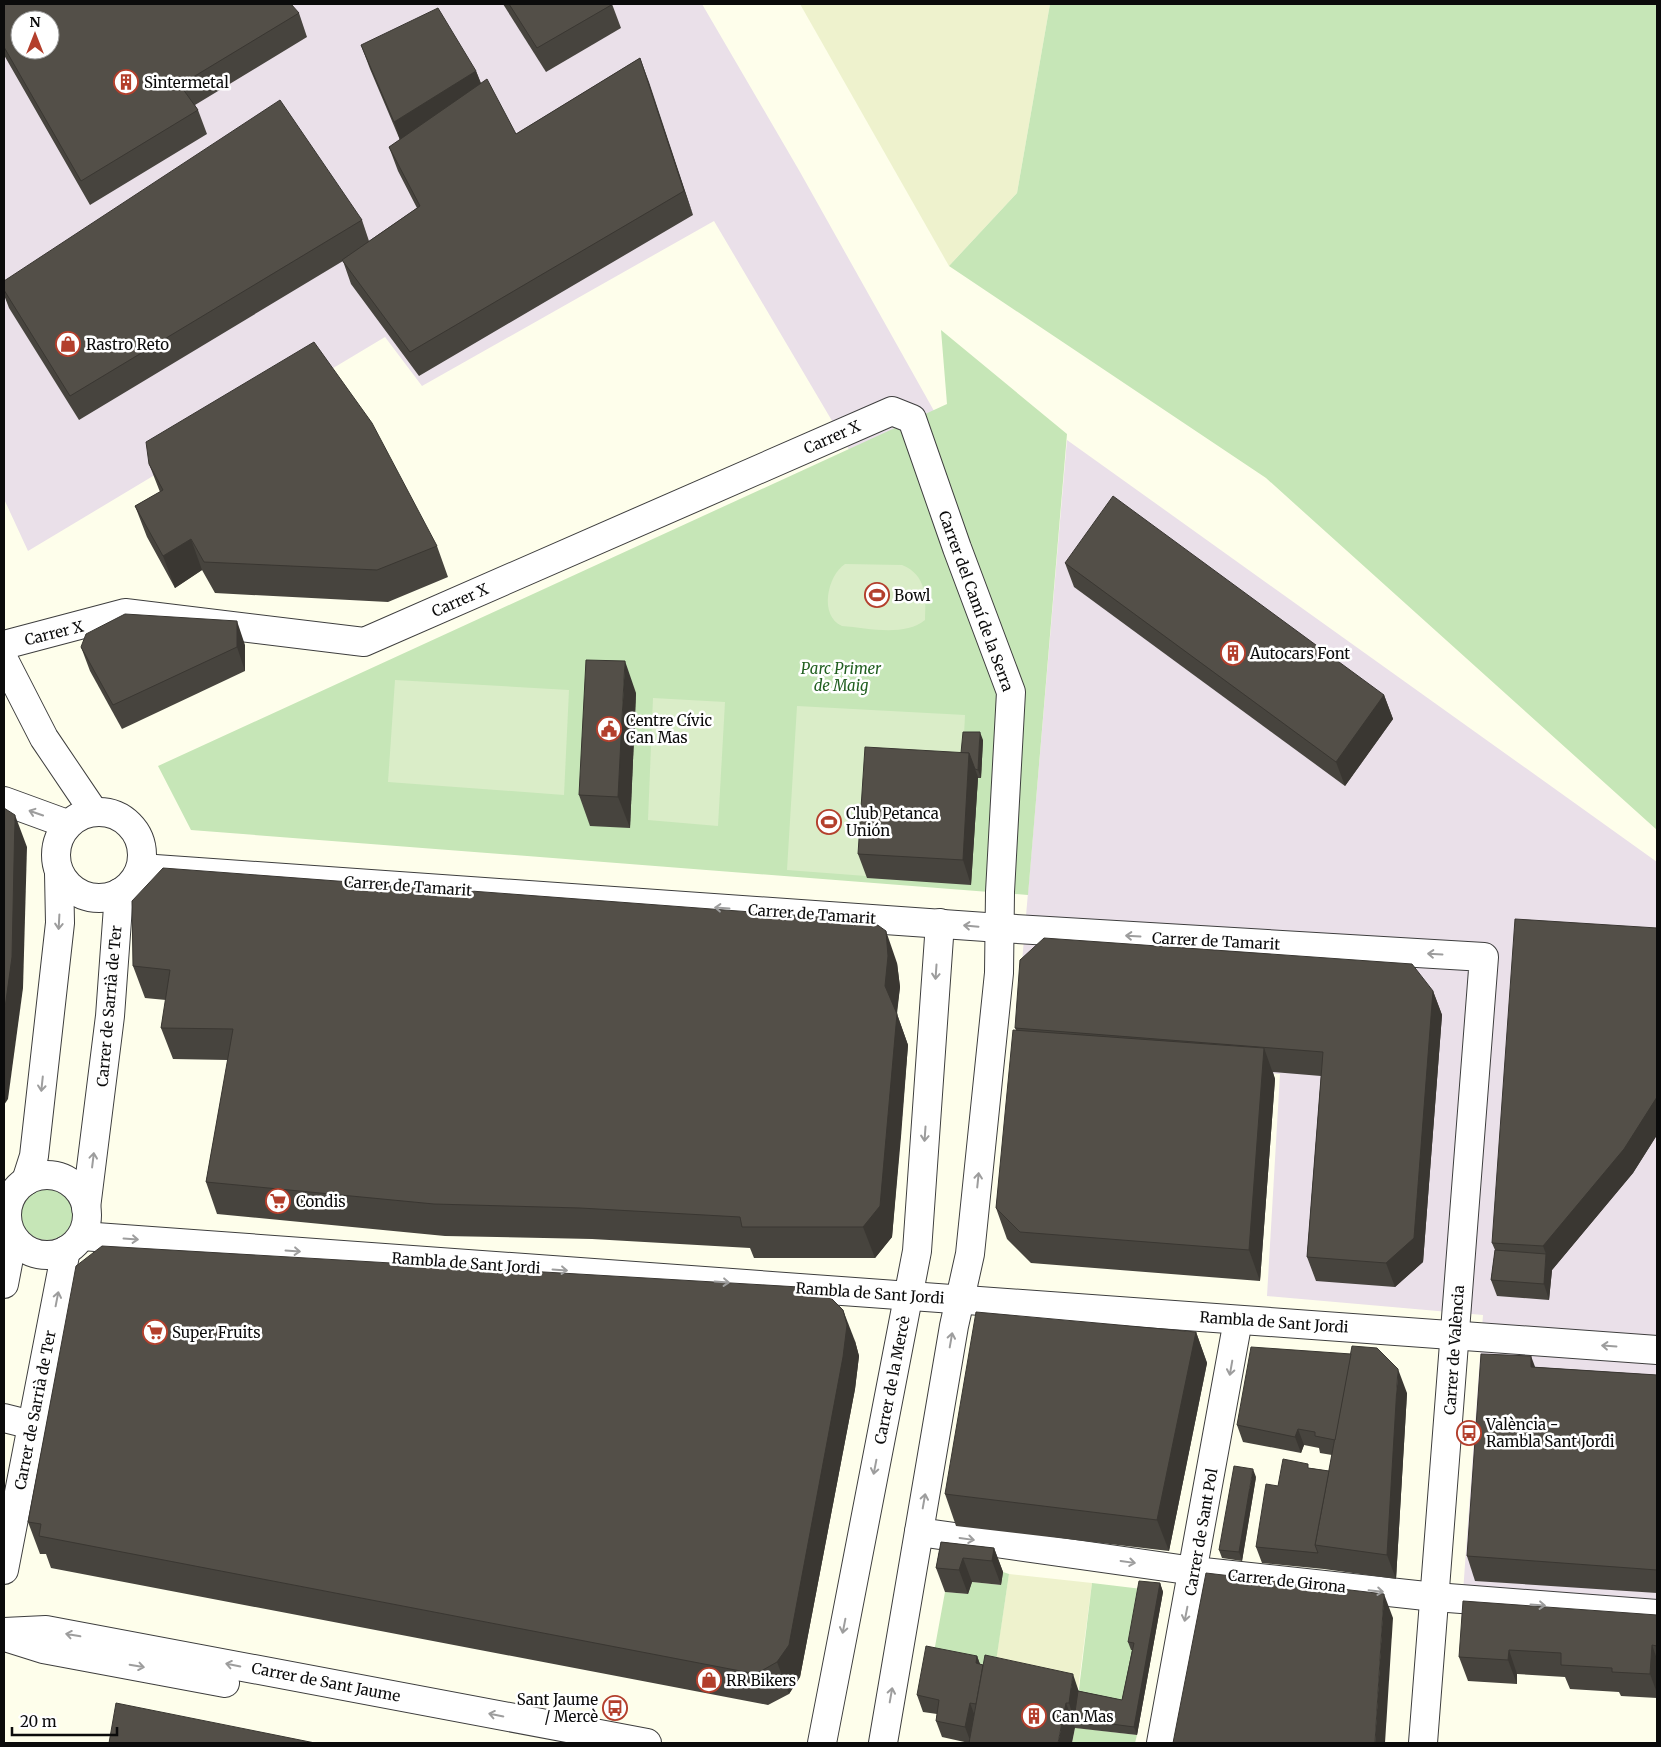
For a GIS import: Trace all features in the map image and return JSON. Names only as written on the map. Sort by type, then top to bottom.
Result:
[{"type":"street","name":"Carrer X","points":[[4,646],[125,613],[364,642],[892,411]]},
{"type":"street","name":"Carrer del Camí de la Serra","points":[[892,411],[912,419],[957,548],[1011,692],[1000,928]]},
{"type":"street","points":[[4,660],[44,738],[94,812]]},
{"type":"street","points":[[4,801],[67,824]]},
{"type":"street","points":[[13,1193],[50,1175],[63,1178],[78,1190],[86,1208],[86,1227],[74,1243],[44,1255],[21,1246],[13,1238],[8,1226],[7,1213],[13,1193],[36,1146],[60,923],[59,873],[56,858],[57,844],[67,824],[79,816],[94,812],[108,812],[122,817],[133,827],[140,840],[143,854],[141,868],[136,878],[119,893],[96,898],[84,896],[74,890],[59,873]]},
{"type":"street","name":"Carrer de Tamarit","points":[[141,868],[1000,928],[1484,957]]},
{"type":"street","name":"Carrer de Sarrià de Ter","points":[[86,1208],[110,1016],[119,893]]},
{"type":"street","name":"Carrer de la Mercè","points":[[822,1743],[917,1251],[940,923]]},
{"type":"street","points":[[882,1743],[959,1299],[970,1254],[999,973],[1000,928]]},
{"type":"street","name":"Carrer de València","points":[[1424,1743],[1484,957]]},
{"type":"street","points":[[4,1284],[13,1238]]},
{"type":"street","name":"Carrer de Sarrià de Ter","points":[[4,1570],[32,1425],[74,1243]]},
{"type":"street","name":"Rambla de Sant Jordi","points":[[74,1243],[959,1299],[1657,1350]]},
{"type":"street","name":"Carrer de Sant Pol","points":[[1161,1743],[1194,1571],[1238,1320]]},
{"type":"street","points":[[4,1418],[32,1425]]},
{"type":"street","name":"Carrer de Girona","points":[[919,1532],[1194,1571],[1434,1597],[1657,1614]]},
{"type":"street","name":"Carrer de Sant Jaume","points":[[4,1632],[46,1630],[647,1743]]},
{"type":"street","name":"Carrer de Sant Jaume","points":[[4,1637],[43,1649],[553,1743]]},
{"type":"shaded area","points":[[4,4],[702,4],[800,172],[938,418],[851,453],[714,221],[422,386],[385,337],[28,551],[4,499]]},
{"type":"shaded area","points":[[1067,440],[1657,862],[1657,1635],[1461,1620],[1483,1315],[1267,1296],[1280,1074],[1014,1055]]},
{"type":"green space","points":[[800,4],[1050,4],[1017,193],[949,266]]},
{"type":"green space","points":[[1050,4],[1657,4],[1657,830],[1266,478],[949,266],[1017,193]]},
{"type":"green space","name":"Parc Primer de Maig","points":[[941,330],[1067,434],[1028,895],[191,830],[158,766],[947,404]]},
{"type":"green space","name":"Bowl","points":[[845,564],[902,565],[910,569],[921,581],[925,596],[925,620],[916,625],[896,630],[842,626],[830,614],[828,596],[834,577]]},
{"type":"green space","points":[[395,680],[569,690],[564,795],[388,782]]},
{"type":"green space","points":[[653,698],[725,702],[718,826],[648,820]]},
{"type":"green space","name":"Club Petanca Unión","points":[[797,706],[965,715],[962,775],[872,771],[866,876],[787,870]]},
{"type":"green space","points":[[47,1188],[61,1192],[69,1200],[73,1214],[69,1228],[61,1236],[47,1240],[33,1236],[25,1228],[21,1214],[25,1200],[33,1192]]},
{"type":"green space","points":[[1003,1572],[1009,1574],[993,1682],[932,1663],[945,1592],[968,1594],[972,1582],[1001,1585]]},
{"type":"green space","points":[[1009,1574],[1092,1583],[1077,1697],[993,1679]]},
{"type":"green space","points":[[1092,1583],[1142,1589],[1137,1652],[1125,1708],[1078,1697]]},
{"type":"green space","points":[[1075,1728],[1137,1735],[1135,1743],[1072,1743]]},
{"type":"building","name":"Sintermetal","points":[[4,4],[291,4],[299,13],[180,85],[198,110],[81,181],[11,60],[60,60],[60,10],[10,10],[10,57],[4,47]]},
{"type":"building","points":[[509,4],[613,4],[537,48]]},
{"type":"building","points":[[438,8],[476,71],[394,122],[361,45]]},
{"type":"building","points":[[640,58],[684,191],[410,352],[342,260],[420,206],[389,147],[487,79],[516,134]]},
{"type":"building","points":[[280,100],[362,220],[70,396],[4,290],[4,281]]},
{"type":"building","points":[[314,342],[372,423],[437,546],[377,570],[204,562],[191,539],[163,556],[135,506],[163,490],[149,464],[146,442]]},
{"type":"building","name":"Autocars Font","points":[[1113,496],[1384,695],[1336,762],[1065,563]]},
{"type":"building","points":[[125,614],[237,621],[237,647],[113,705],[81,647],[86,634]]},
{"type":"building","points":[[586,660],[625,661],[618,797],[579,795]]},
{"type":"building","points":[[963,732],[980,732],[978,770],[975,769],[969,753],[961,753]]},
{"type":"building","points":[[865,747],[969,753],[963,860],[858,854]]},
{"type":"building","points":[[4,808],[15,815],[12,957],[4,1015]]},
{"type":"building","points":[[163,868],[872,921],[886,931],[888,956],[885,986],[897,1014],[880,1206],[863,1227],[742,1227],[740,1217],[580,1208],[434,1204],[206,1182],[233,1029],[161,1028],[170,970],[133,966],[132,901]]},
{"type":"building","points":[[1515,919],[1657,928],[1657,1097],[1624,1149],[1543,1246],[1492,1243]]},
{"type":"building","points":[[1044,938],[1412,964],[1433,991],[1414,1238],[1386,1263],[1307,1257],[1323,1052],[1015,1028],[1020,960]]},
{"type":"building","points":[[1013,1030],[1264,1048],[1249,1250],[1020,1232],[996,1208]]},
{"type":"building","points":[[102,1246],[799,1287],[832,1299],[843,1310],[847,1325],[843,1357],[789,1645],[777,1662],[756,1674],[39,1536],[41,1524],[28,1522],[76,1266]]},
{"type":"building","points":[[1495,1250],[1546,1254],[1544,1284],[1491,1280]]},
{"type":"building","points":[[976,1312],[1196,1332],[1157,1520],[945,1494]]},
{"type":"building","points":[[1352,1346],[1377,1348],[1398,1369],[1387,1555],[1315,1545]]},
{"type":"building","points":[[1251,1347],[1351,1354],[1335,1440],[1315,1436],[1315,1432],[1298,1429],[1295,1437],[1237,1425]]},
{"type":"building","points":[[1481,1354],[1531,1356],[1531,1367],[1657,1375],[1657,1570],[1467,1556]]},
{"type":"building","points":[[1283,1459],[1308,1464],[1308,1468],[1329,1471],[1315,1545],[1318,1553],[1256,1547],[1266,1484],[1278,1486]]},
{"type":"building","points":[[1234,1466],[1253,1469],[1239,1552],[1219,1550]]},
{"type":"building","points":[[941,1542],[994,1548],[992,1561],[963,1558],[959,1570],[936,1568]]},
{"type":"building","points":[[1206,1573],[1384,1594],[1375,1743],[1173,1743]]},
{"type":"building","points":[[1139,1581],[1160,1583],[1134,1727],[1074,1719],[1078,1691],[1122,1700],[1134,1643],[1128,1642]]},
{"type":"building","points":[[1463,1601],[1657,1615],[1657,1646],[1652,1645],[1650,1674],[1612,1672],[1612,1668],[1561,1665],[1561,1653],[1509,1650],[1508,1660],[1459,1657]]},
{"type":"building","points":[[926,1646],[977,1656],[976,1663],[983,1665],[976,1704],[970,1703],[965,1727],[936,1721],[939,1700],[917,1695]]},
{"type":"building","name":"Can Mas","points":[[985,1655],[1073,1674],[1069,1703],[1066,1703],[1058,1743],[969,1743]]},
{"type":"building","points":[[116,1703],[315,1743],[109,1743]]},
{"type":"place","name":"Sintermetal","points":[[126,82]]},
{"type":"place","name":"Rastro Reto","points":[[68,344]]},
{"type":"place","name":"Bowl","points":[[877,595]]},
{"type":"place","name":"Autocars Font","points":[[1233,653]]},
{"type":"place","name":"Centre Cívic Can Mas","points":[[609,729]]},
{"type":"place","name":"Club Petanca Unión","points":[[829,822]]},
{"type":"place","name":"Condis","points":[[278,1201]]},
{"type":"place","name":"Super Fruits","points":[[155,1332]]},
{"type":"place","name":"València - Rambla Sant Jordi","points":[[1469,1433]]},
{"type":"place","name":"RR Bikers","points":[[709,1680]]},
{"type":"place","name":"Sant Jaume / Mercè","points":[[615,1708]]},
{"type":"place","name":"Can Mas","points":[[1034,1716]]}]
